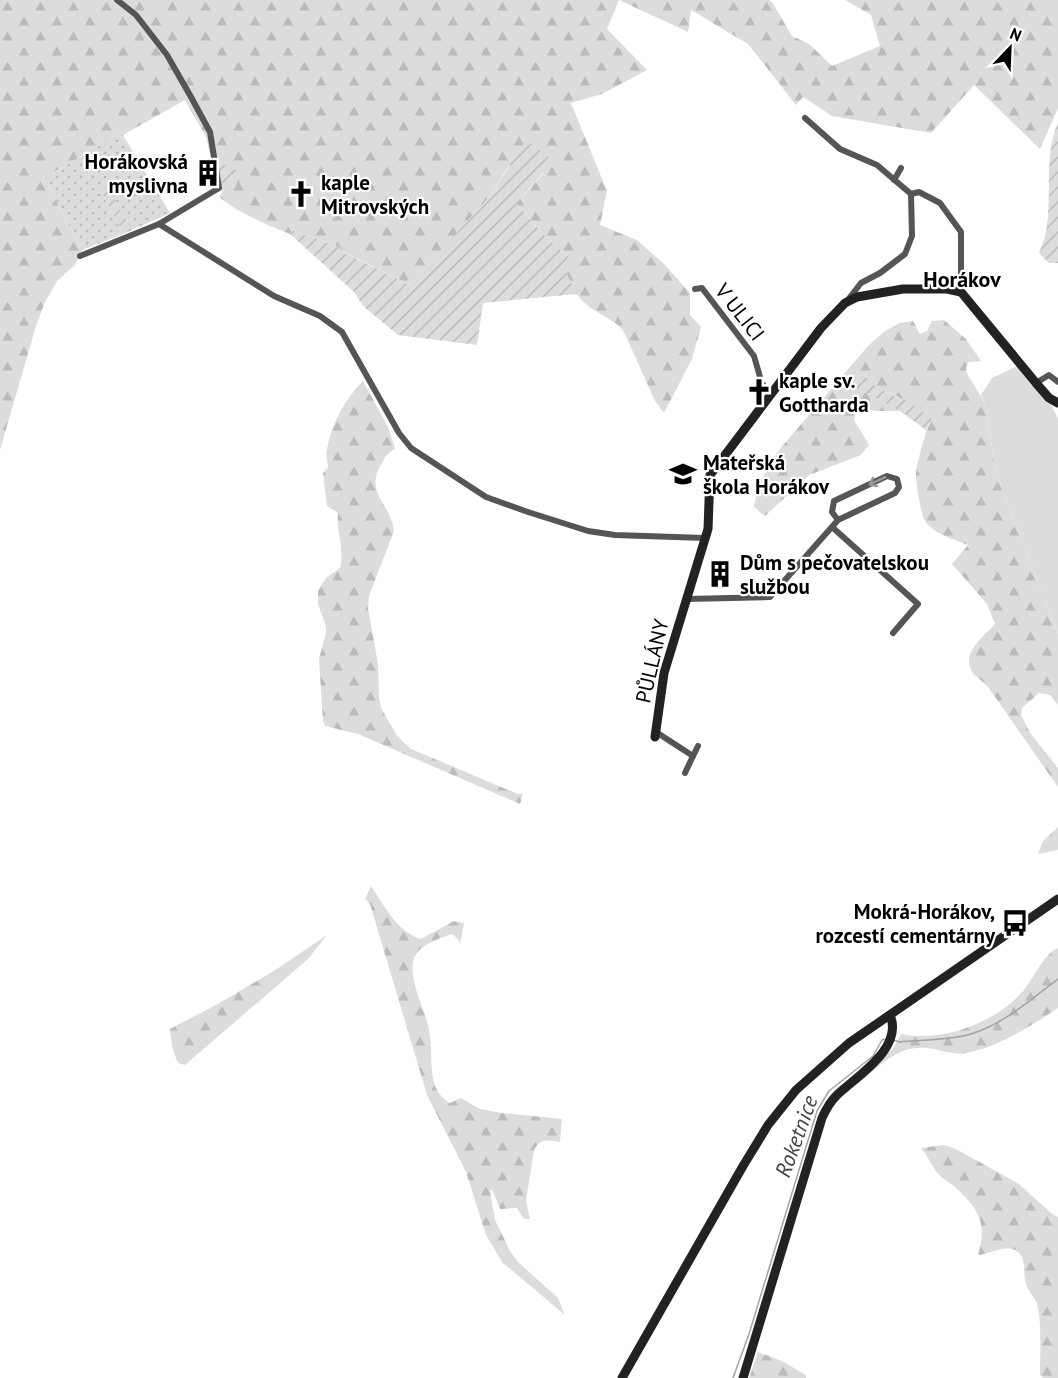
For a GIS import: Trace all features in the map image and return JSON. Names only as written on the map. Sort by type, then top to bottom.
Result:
[{"type":"street","points":[[80,256],[159,224],[219,188],[210,132],[167,55],[136,15],[117,0]]},
{"type":"street","points":[[805,118],[840,149],[877,165],[911,194],[912,236],[906,254],[880,273],[861,283],[845,303]]},
{"type":"street","points":[[894,180],[902,168]]},
{"type":"street","points":[[911,194],[919,192],[940,203],[961,232],[961,292],[1049,398],[1058,403]]},
{"type":"street","points":[[159,224],[274,296],[320,316],[342,332],[399,433],[411,448],[486,497],[588,531],[615,535],[705,538]]},
{"type":"street","name":"V ULICI","points":[[695,289],[702,288],[754,356],[762,384],[771,392]]},
{"type":"street","name":"PŮLLÁNY","points":[[693,756],[656,735],[664,674],[708,529],[710,474],[820,328],[845,303],[857,297],[903,289],[947,289],[961,292]]},
{"type":"street","points":[[1036,383],[1049,375],[1058,382]]},
{"type":"street","name":"PŮLLÁNY","points":[[687,599],[770,597],[838,520],[895,494],[899,483],[894,477],[887,476],[834,501],[832,512],[838,520]]},
{"type":"street","points":[[832,527],[918,604],[893,633]]},
{"type":"street","points":[[685,773],[698,746]]},
{"type":"street","points":[[622,1378],[743,1166],[778,1112],[814,1072],[849,1043],[1058,899]]},
{"type":"street","points":[[743,1378],[822,1118],[833,1099],[873,1064],[889,1040],[892,1022],[890,1015]]},
{"type":"green space","points":[[0,0],[619,0],[607,29],[647,70],[602,94],[571,103],[607,191],[600,225],[637,240],[664,264],[690,293],[690,315],[701,327],[692,359],[664,413],[655,401],[624,332],[579,296],[570,284],[562,265],[569,257],[543,234],[516,203],[544,173],[509,165],[490,196],[410,285],[342,251],[339,247],[292,230],[290,234],[236,209],[219,197],[223,191],[216,180],[206,137],[185,100],[123,135],[121,132],[44,178],[82,250],[75,265],[57,281],[45,302],[0,450]]},
{"type":"green space","points":[[619,0],[769,0],[792,36],[809,44],[832,66],[880,46],[871,15],[845,0],[1058,0],[1058,108],[1040,149],[974,85],[931,133],[832,116],[803,97],[796,105],[748,44],[691,10],[688,32]]},
{"type":"green space","points":[[1058,123],[1058,263],[1049,263],[1039,253],[1045,238],[1049,205],[1050,154]]},
{"type":"green space","points":[[121,132],[170,213],[132,230],[107,188],[101,191],[123,234],[82,250],[44,178]]},
{"type":"green space","points":[[526,140],[554,161],[516,203],[543,234],[569,257],[562,265],[577,294],[483,303],[477,345],[398,335],[363,306],[354,292],[290,234],[292,230],[339,247],[343,252],[410,285],[490,196]]},
{"type":"green space","points":[[228,164],[236,170],[240,182],[223,186],[218,167]]},
{"type":"green space","points":[[107,187],[132,230],[123,234],[101,191]]},
{"type":"green space","points":[[944,320],[966,339],[981,361],[969,362],[966,367],[967,374],[985,403],[996,472],[1058,634],[1058,705],[1050,695],[1039,693],[1022,708],[1021,715],[1030,733],[1058,768],[1058,787],[988,687],[973,673],[970,666],[969,659],[974,647],[995,624],[987,604],[952,564],[968,545],[932,529],[924,519],[918,496],[916,473],[930,424],[914,408],[890,393],[857,388],[900,411],[857,408],[854,420],[869,445],[861,455],[809,475],[765,516],[754,507],[759,483],[779,450],[868,346],[885,331],[900,323],[913,321],[920,334],[927,331],[932,321]]},
{"type":"green space","points":[[1017,366],[1048,404],[1050,403],[1058,418],[1058,634],[996,472],[985,403],[981,395],[992,378]]},
{"type":"green space","points":[[865,377],[878,388],[909,402],[932,419],[926,430],[900,411],[856,388]]},
{"type":"green space","points":[[363,381],[388,427],[395,449],[386,456],[377,473],[377,491],[389,514],[394,531],[369,596],[368,608],[378,664],[381,708],[397,736],[411,749],[518,794],[523,794],[520,804],[358,734],[325,726],[323,721],[319,659],[326,626],[318,604],[318,591],[326,578],[340,568],[342,553],[338,513],[327,506],[323,473],[328,468],[326,451],[336,421],[345,404]]},
{"type":"green space","points":[[1058,827],[1058,850],[1038,854],[1043,841]]},
{"type":"green space","points":[[371,886],[398,924],[421,939],[454,921],[464,923],[460,944],[452,934],[420,949],[414,958],[415,985],[429,1030],[433,1079],[441,1096],[450,1103],[461,1098],[480,1109],[562,1119],[560,1142],[549,1140],[542,1142],[534,1150],[526,1201],[530,1219],[524,1219],[517,1208],[500,1209],[490,1190],[495,1220],[510,1251],[518,1262],[558,1298],[565,1315],[502,1262],[486,1235],[466,1172],[427,1095],[370,904],[365,899]]},
{"type":"green space","points":[[327,935],[308,959],[185,1065],[178,1063],[172,1047],[170,1029],[274,971]]},
{"type":"green space","points":[[1058,948],[1058,1008],[1014,1035],[979,1050],[962,1053],[922,1048],[903,1051],[894,1055],[861,1081],[894,1047],[901,1034],[917,1036],[951,1033],[984,1021],[999,1012],[1023,991],[1043,962]]},
{"type":"green space","points":[[944,1145],[956,1149],[1019,1184],[1058,1217],[1058,1378],[1043,1378],[1040,1375],[1039,1311],[1026,1284],[1022,1257],[1015,1250],[1010,1249],[978,1255],[982,1233],[979,1216],[962,1194],[939,1175],[921,1148]]},
{"type":"green space","points":[[758,1352],[782,1361],[806,1375],[806,1378],[749,1378]]},
{"type":"waterway","name":"Roketnice","points":[[893,1040],[900,1042],[946,1039],[983,1030],[1017,1010],[1058,979]]},
{"type":"waterway","name":"Roketnice","points":[[733,1378],[749,1334],[817,1111],[829,1091],[873,1056],[882,1040],[886,1039]]},
{"type":"place","name":"Horákovská myslivna","points":[[208,173]]},
{"type":"place","name":"kaple Mitrovských","points":[[301,194]]},
{"type":"place","name":"kaple sv. Gottharda","points":[[759,392]]},
{"type":"place","name":"Mateřská škola Horákov","points":[[683,474]]},
{"type":"place","name":"Dům s pečovatelskou službou","points":[[720,574]]},
{"type":"place","name":"Mokrá-Horákov, rozcestí cementárny","points":[[1015,923]]},
{"type":"district","name":"Horákov","points":[[962,279]]}]
